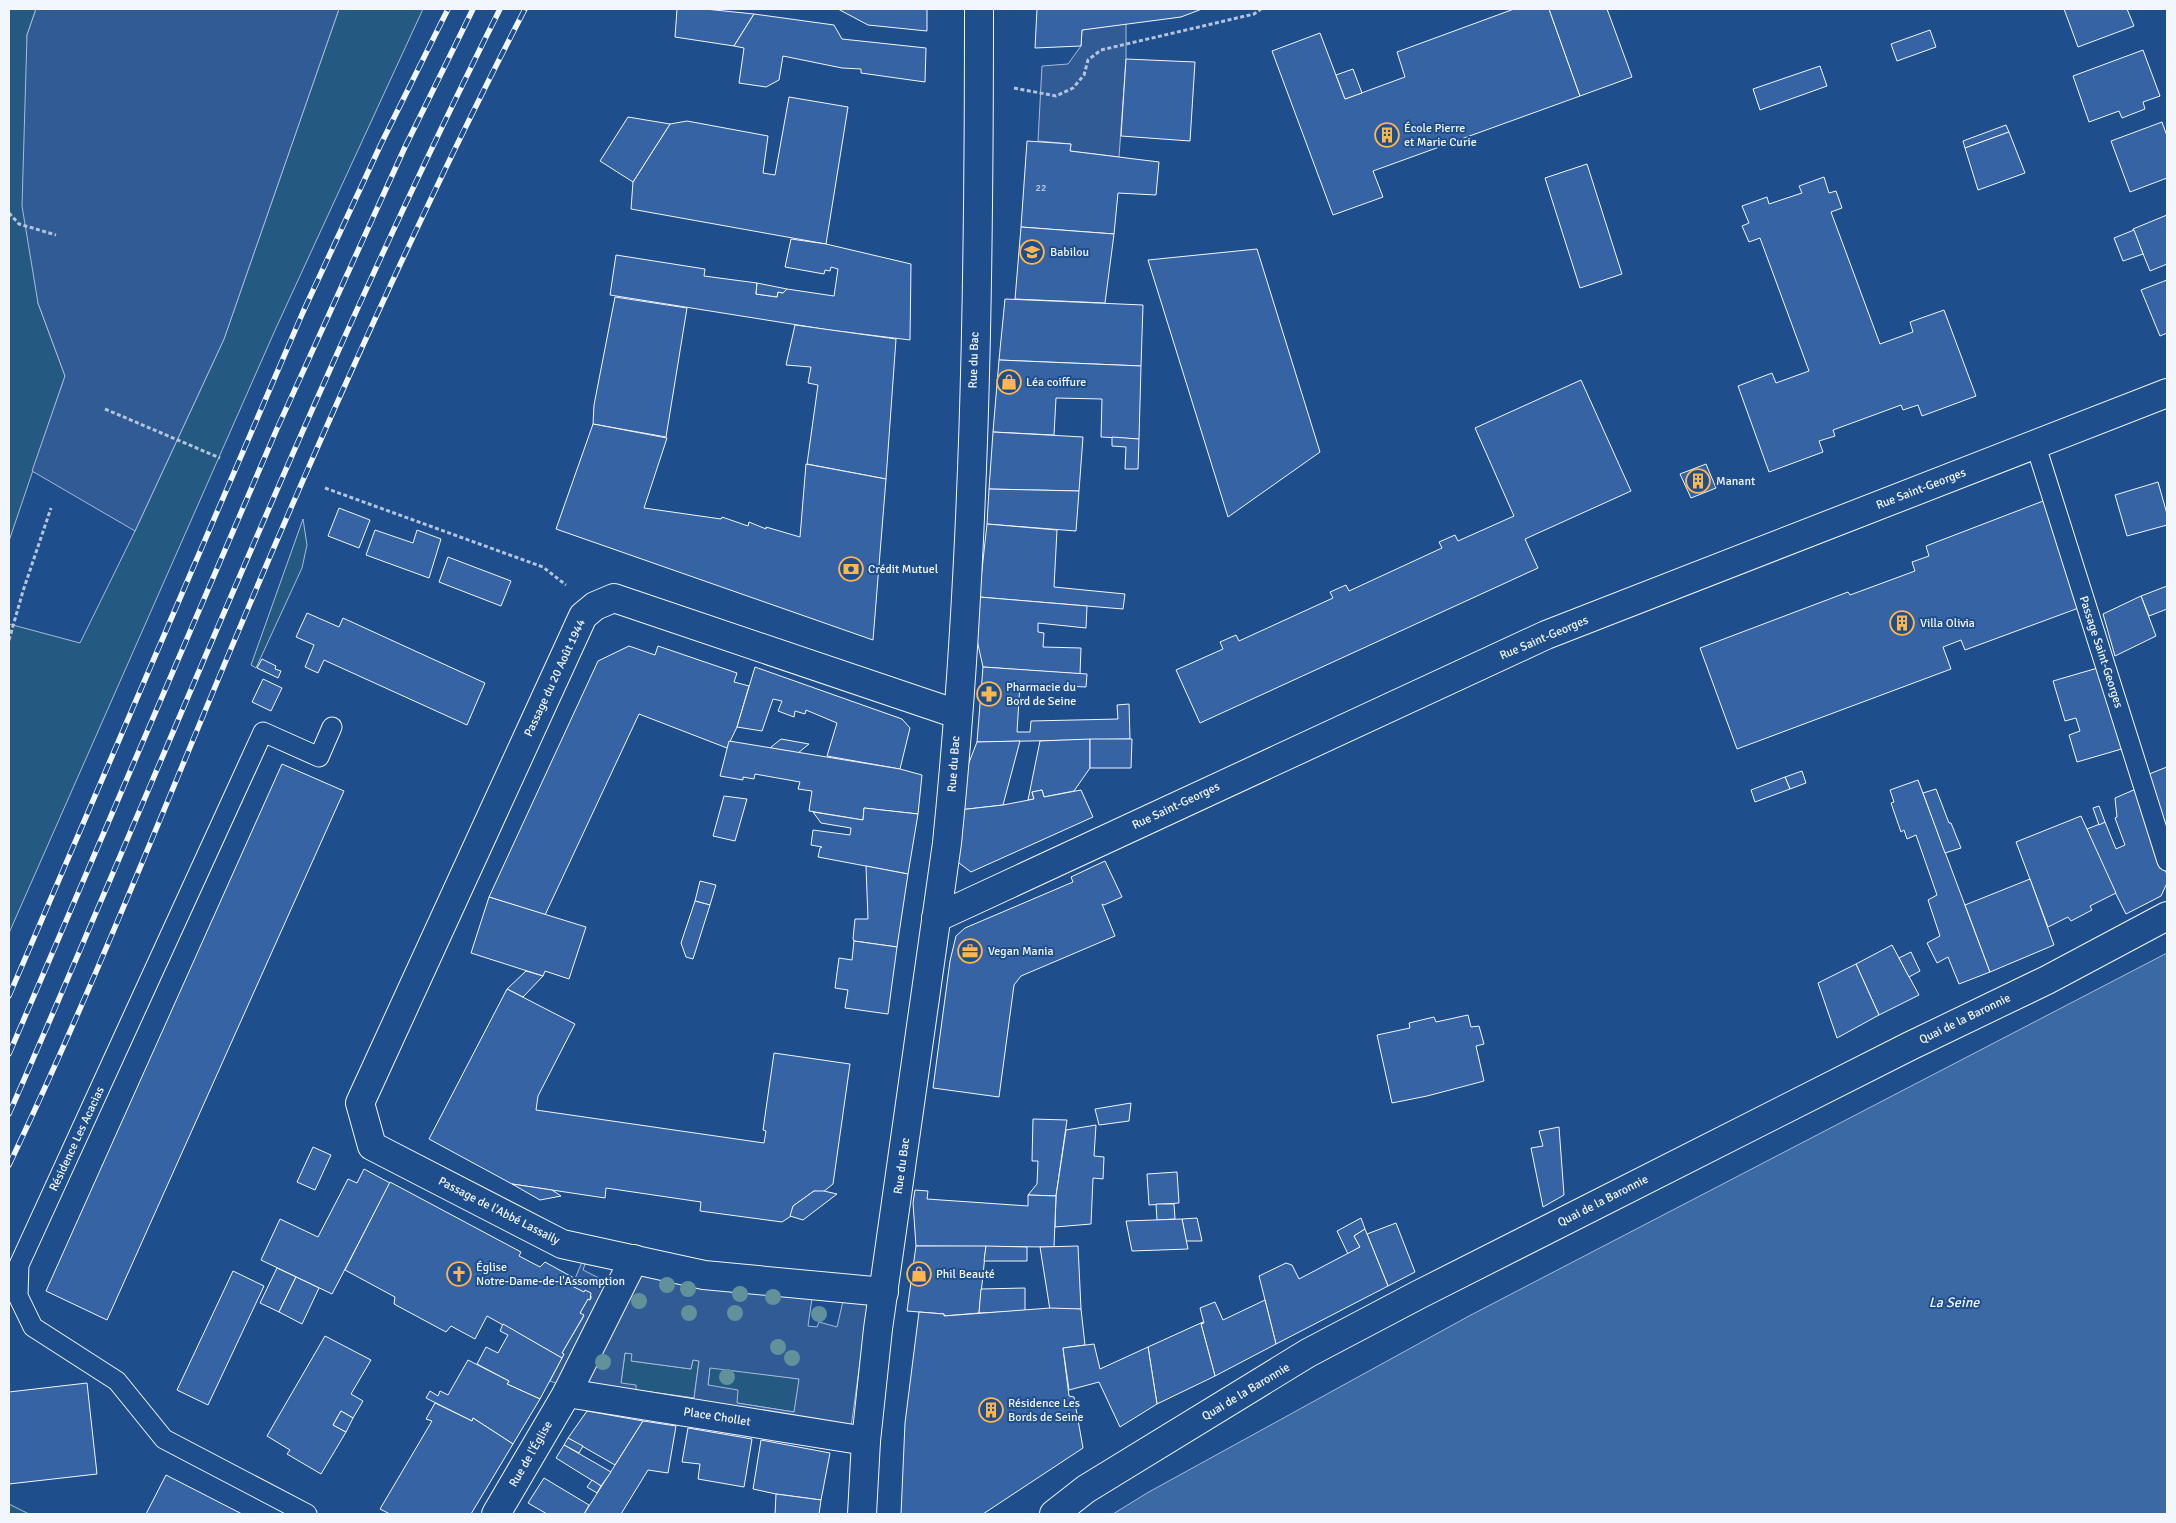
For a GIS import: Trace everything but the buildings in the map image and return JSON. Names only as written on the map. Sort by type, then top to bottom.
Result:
[{"type":"street","name":"Rue du Bac","points":[[862,1514],[866,1441],[884,1292],[953,786],[970,504],[977,272],[980,9]]},
{"type":"street","name":"Rue Saint-Georges","points":[[936,918],[1546,636],[2167,393]]},
{"type":"street","name":"Passage du 20 Août 1944","points":[[360,1103],[583,616],[594,606],[614,598],[957,714]]},
{"type":"street","name":"Quai de la Baronnie","points":[[1054,1514],[1086,1489],[1308,1354],[1418,1295],[1910,1046],[2047,980],[2167,916]]},
{"type":"street","name":"Passage de l'Abbé Lassaily","points":[[360,1103],[372,1146],[562,1244],[634,1258],[704,1275],[884,1292]]},
{"type":"street","name":"Rue de l'Église","points":[[496,1514],[567,1393],[634,1258]]},
{"type":"street","name":"Place Chollet","points":[[567,1393],[866,1441]]},
{"type":"lane","name":"Passage Saint-Georges","points":[[2035,444],[2167,861]]},
{"type":"lane","name":"Résidence Les Acacias","points":[[307,1514],[164,1439],[117,1380],[33,1327],[18,1296],[20,1265],[264,732],[319,757],[332,727]]},
{"type":"path","points":[[979,80],[1056,96],[1073,88],[1084,75],[1088,60],[1101,50],[1254,14],[1261,9]]},
{"type":"path","points":[[9,214],[20,224],[56,235]]},
{"type":"path","points":[[105,409],[220,458]]},
{"type":"path","points":[[325,488],[543,567],[594,606]]},
{"type":"path","points":[[9,640],[23,591],[51,508]]},
{"type":"shaded area","points":[[9,9],[36,9],[27,35],[38,303],[65,376],[9,541]]},
{"type":"shaded area","points":[[36,9],[339,9],[224,339],[135,531],[32,471],[65,376],[38,303],[22,206],[27,35]]},
{"type":"shaded area","points":[[339,9],[423,9],[276,328],[9,933],[9,624],[80,643],[135,531],[224,339]]},
{"type":"shaded area","points":[[1126,23],[1126,59],[1119,157],[1070,151],[1071,144],[1038,141],[1042,66],[1068,64],[1081,46],[1082,30]]},
{"type":"shaded area","points":[[303,519],[307,545],[302,568],[256,668],[251,665]]},
{"type":"shaded area","points":[[584,1257],[869,1296],[850,1435],[561,1385],[550,1381],[564,1354],[562,1353],[584,1316],[580,1313],[588,1299],[590,1300],[592,1297],[572,1286]],"holes":[[[585,1264],[617,1270],[609,1283],[583,1270]],[[812,1298],[843,1301],[837,1327],[819,1322],[817,1327],[808,1326]],[[625,1353],[632,1354],[631,1361],[691,1369],[693,1360],[699,1361],[694,1398],[636,1390],[636,1385],[621,1383]],[[710,1368],[799,1379],[794,1412],[737,1403],[738,1390],[708,1385]]]},
{"type":"shaded area","points":[[625,1353],[632,1353],[632,1361],[691,1369],[693,1360],[699,1361],[694,1398],[635,1390],[621,1383]]},
{"type":"shaded area","points":[[710,1367],[800,1379],[794,1412],[737,1403],[708,1385]]},
{"type":"shaded area","points":[[9,1504],[29,1514],[9,1514]]},
{"type":"water","name":"La Seine","points":[[2167,953],[2167,1514],[1113,1514],[1147,1493],[1469,1316]]},
{"type":"railway","points":[[9,996],[303,312],[381,144],[448,9]]},
{"type":"railway","points":[[9,1054],[276,431],[405,147],[473,9]]},
{"type":"railway","points":[[9,1114],[308,420],[370,282],[500,9]]},
{"type":"railway","points":[[9,1165],[95,974],[264,570],[371,327],[446,167],[525,9]]},
{"type":"place","name":"École Pierre et Marie Curie","points":[[1387,135]]},
{"type":"place","name":"Babilou","points":[[1032,252]]},
{"type":"place","name":"Léa coiffure","points":[[1009,382]]},
{"type":"place","name":"Manant","points":[[1698,481]]},
{"type":"place","name":"Crédit Mutuel","points":[[851,569]]},
{"type":"place","name":"Villa Olivia","points":[[1902,623]]},
{"type":"place","name":"Pharmacie du Bord de Seine","points":[[989,694]]},
{"type":"place","name":"Vegan Mania","points":[[970,951]]},
{"type":"place","name":"Église Notre-Dame-de-l'Assomption","points":[[459,1274]]},
{"type":"place","name":"Phil Beauté","points":[[919,1274]]},
{"type":"place","name":"Résidence Les Bords de Seine","points":[[991,1410]]}]
